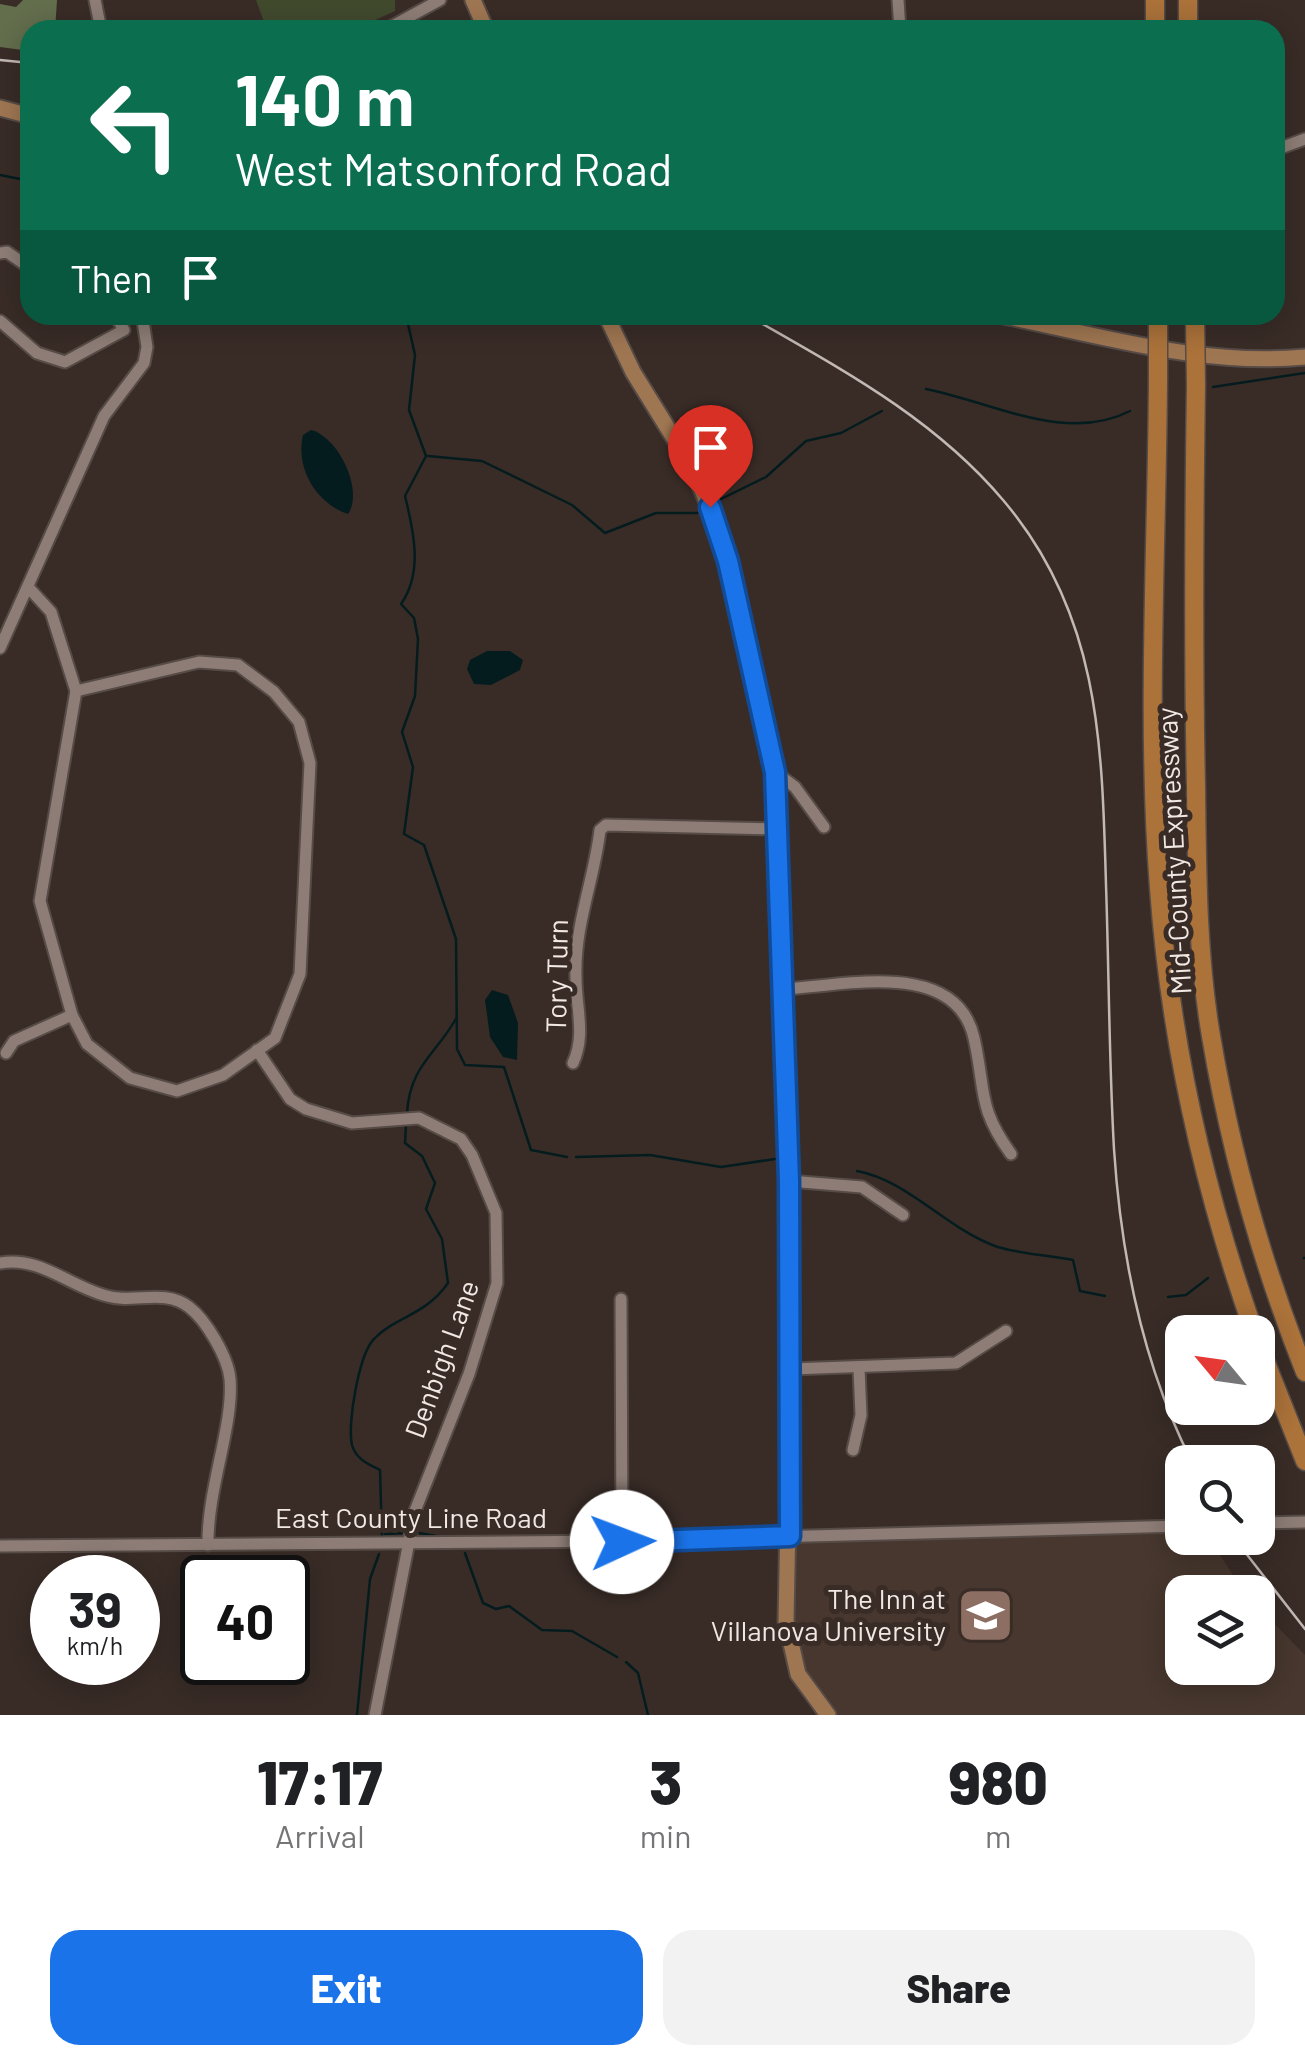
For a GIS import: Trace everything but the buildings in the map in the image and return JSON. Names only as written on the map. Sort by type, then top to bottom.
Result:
[{"type":"highway","name":"Mid-County Expressway","points":[[1158,325],[1154,808],[1159,891],[1196,1134],[1249,1315]]},
{"type":"highway","name":"Mid-County Expressway","points":[[1195,325],[1192,614],[1198,891],[1211,1035],[1242,1171],[1287,1327],[1305,1372]]},
{"type":"highway","points":[[1275,1386],[1305,1461]]},
{"type":"main road","points":[[611,325],[633,372],[693,469],[722,537],[775,772],[789,1181],[790,1536],[786,1621],[792,1660],[808,1691],[828,1715]]},
{"type":"main road","points":[[1055,325],[1216,354],[1270,360],[1305,357]]},
{"type":"street","points":[[403,20],[440,0]]},
{"type":"street","points":[[0,321],[37,353],[64,362],[124,330],[145,330]]},
{"type":"street","points":[[121,325],[124,330]]},
{"type":"street","points":[[0,648],[104,416],[144,363],[144,325]]},
{"type":"street","points":[[28,587],[52,612],[76,691],[40,901],[72,1015],[87,1044],[130,1078],[177,1091],[223,1075],[274,1038],[300,974],[310,764],[299,722],[274,692],[238,665],[186,664],[76,691]]},
{"type":"street","points":[[775,772],[795,787],[824,827]]},
{"type":"street","name":"Tory Turn","points":[[574,1063],[582,1044],[576,977],[578,918],[595,871],[600,830],[606,825],[779,829]]},
{"type":"street","points":[[784,988],[913,984],[936,988],[952,999],[965,1013],[974,1038],[988,1120],[1011,1154]]},
{"type":"street","points":[[6,1053],[14,1041],[72,1015]]},
{"type":"street","name":"Denbigh Lane","points":[[258,1050],[290,1099],[306,1110],[352,1123],[410,1118],[437,1123],[461,1139],[472,1154],[496,1213],[500,1244],[498,1283],[469,1374],[422,1484],[375,1715]]},
{"type":"street","points":[[789,1181],[862,1187],[904,1215]]},
{"type":"street","points":[[0,1263],[13,1260],[59,1272],[110,1298],[157,1296],[189,1307],[222,1352],[230,1379],[207,1510],[208,1545]]},
{"type":"street","points":[[621,1300],[622,1542]]},
{"type":"street","points":[[791,1369],[956,1363],[1006,1331]]},
{"type":"street","points":[[852,1450],[861,1416],[859,1369]]},
{"type":"street","points":[[1275,1523],[1305,1522]]},
{"type":"street","name":"East County Line Road","points":[[0,1546],[622,1542],[1165,1526]]},
{"type":"shaded area","name":"The Inn at Villanova University","points":[[1165,1526],[1165,1555],[1220,1555],[1233,1575],[1165,1575],[1165,1685],[1275,1685],[1275,1624],[1305,1655],[1305,1715],[828,1715],[792,1660],[790,1536]]},
{"type":"green space","points":[[23,0],[57,0],[56,20],[20,20],[20,50],[0,47],[0,4],[16,7]]},
{"type":"green space","points":[[256,0],[395,0],[395,11],[375,20],[263,20]]},
{"type":"water","points":[[311,430],[331,443],[346,466],[353,492],[348,514],[318,494],[306,472],[301,448],[303,435]]},
{"type":"water","points":[[487,651],[510,651],[523,660],[520,670],[491,685],[474,684],[467,669],[470,660]]},
{"type":"water","points":[[492,990],[508,995],[518,1023],[517,1060],[503,1057],[490,1037],[485,1000]]},
{"type":"waterway","points":[[0,175],[20,179]]},
{"type":"waterway","points":[[408,325],[415,355],[409,410],[426,456],[405,496],[414,566],[401,604],[414,618],[418,639],[415,696],[402,732],[413,767],[404,834],[424,845],[456,939],[457,1049],[465,1065],[504,1067],[531,1150],[567,1157]]},
{"type":"waterway","points":[[1213,387],[1305,373]]},
{"type":"waterway","points":[[926,389],[1055,422],[1106,420],[1130,411]]},
{"type":"waterway","points":[[717,501],[766,477],[806,441],[841,433],[882,411]]},
{"type":"waterway","points":[[428,456],[482,461],[572,505],[605,533],[656,513],[697,513]]},
{"type":"waterway","points":[[407,1113],[413,1083],[457,1017]]},
{"type":"waterway","points":[[382,1538],[380,1470],[359,1457],[352,1445],[351,1422],[359,1374],[374,1339],[430,1302],[448,1283],[442,1239],[426,1209],[435,1183],[422,1156],[405,1143],[406,1125]]},
{"type":"waterway","points":[[576,1157],[650,1155],[721,1167],[775,1159]]},
{"type":"waterway","points":[[857,1171],[893,1184],[995,1246],[1073,1260],[1080,1291],[1105,1296]]},
{"type":"waterway","points":[[1168,1297],[1186,1295],[1208,1278]]},
{"type":"waterway","points":[[385,1534],[405,1533]]},
{"type":"waterway","points":[[419,1533],[436,1536]]},
{"type":"waterway","points":[[465,1553],[483,1603],[496,1609],[509,1606],[542,1630],[572,1631],[617,1657]]},
{"type":"waterway","points":[[357,1715],[370,1579],[379,1554]]},
{"type":"waterway","points":[[626,1662],[638,1673],[648,1715]]},
{"type":"tram line","points":[[0,60],[20,62]]},
{"type":"tram line","points":[[764,325],[883,396],[976,470],[1035,543],[1077,634],[1089,682],[1102,781],[1112,1116],[1122,1230],[1148,1349],[1184,1445]]},
{"type":"tram line","points":[[1247,1555],[1305,1629]]},
{"type":"place","name":"The Inn at Villanova University","points":[[985,1615]]},
{"type":"route","points":[[622,1542],[790,1536],[789,1181],[775,772],[728,561],[710,507]]}]
